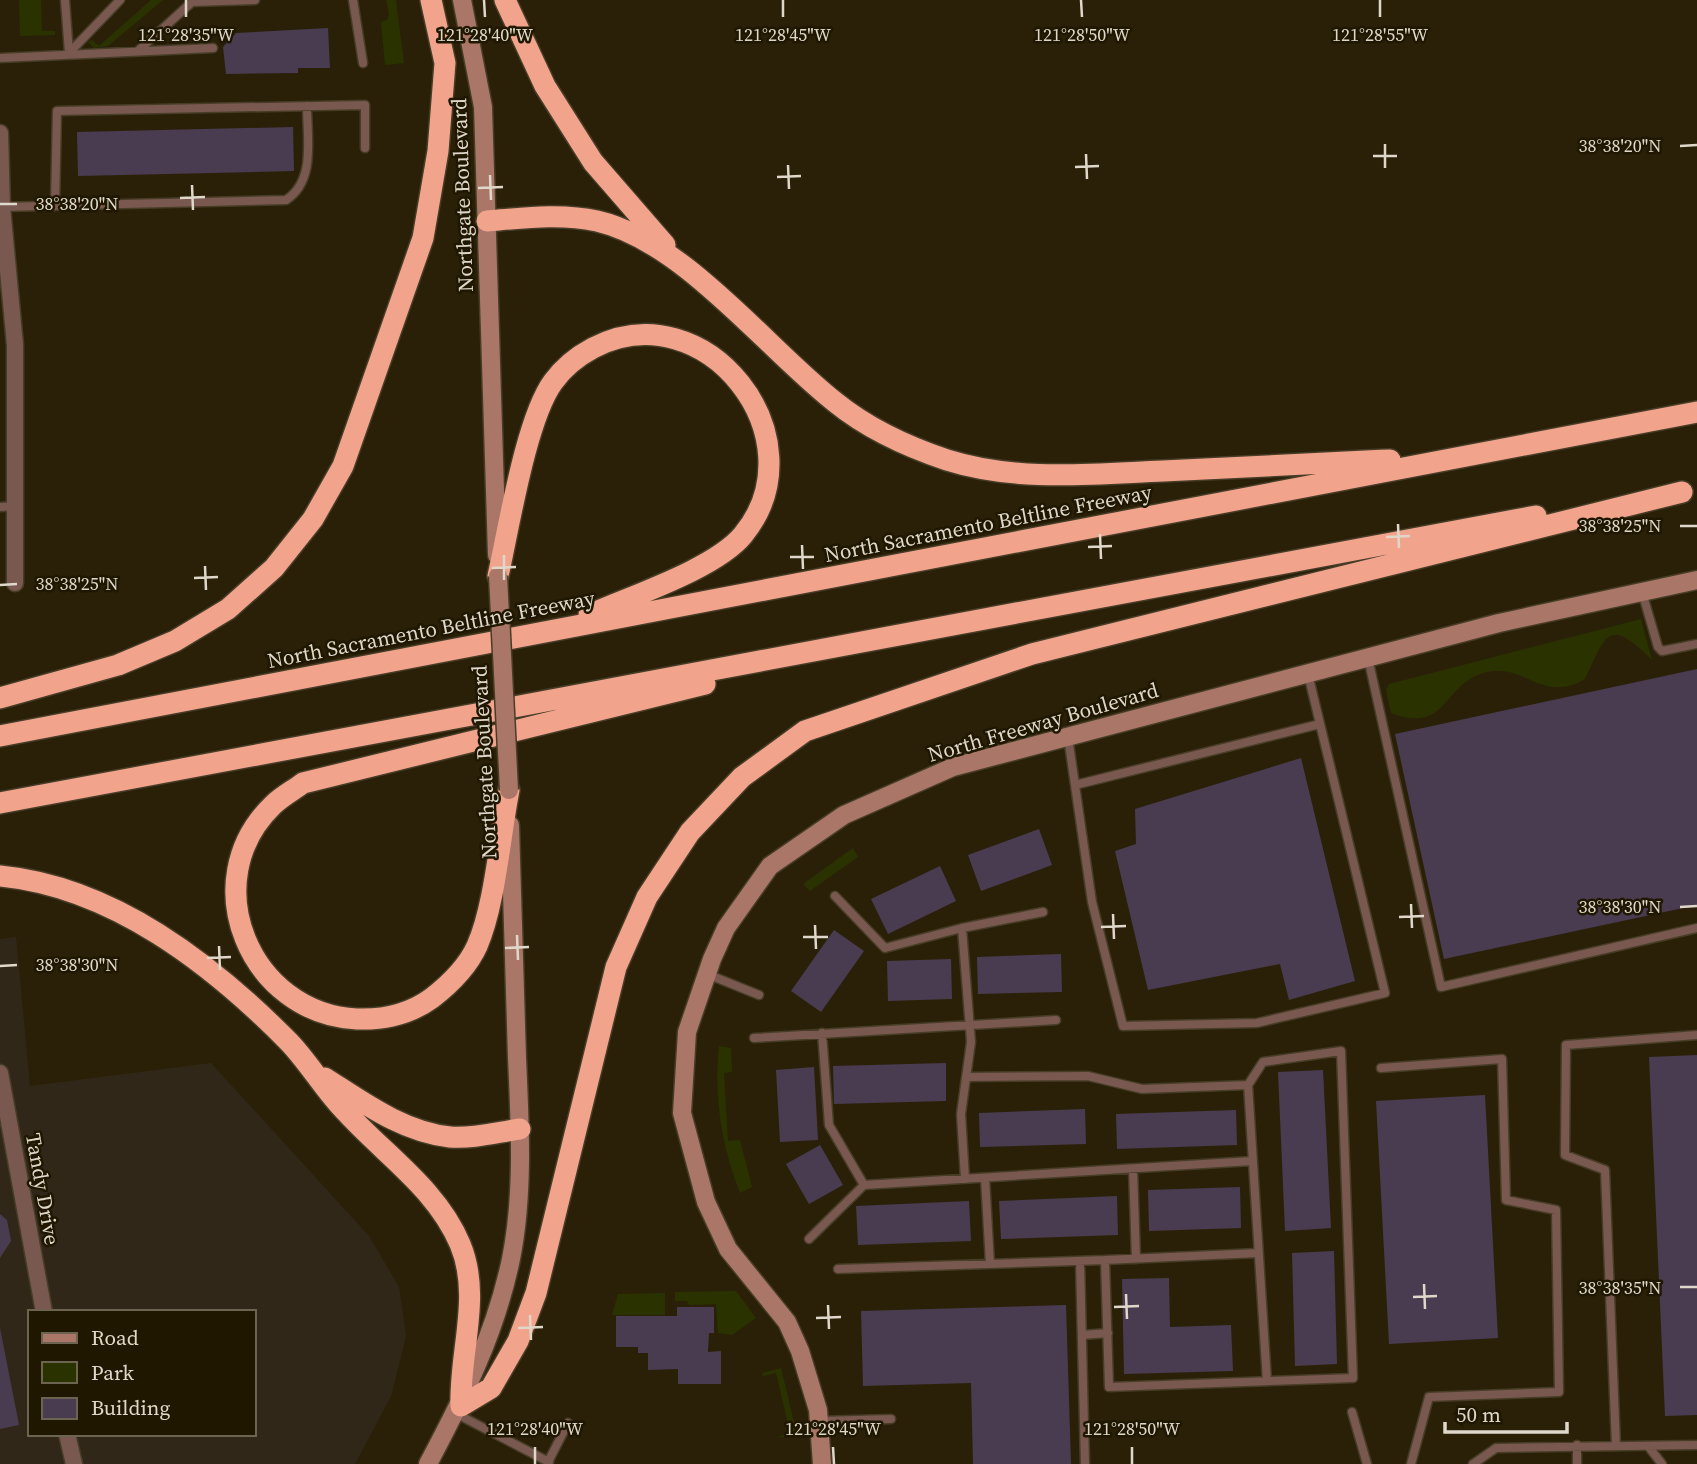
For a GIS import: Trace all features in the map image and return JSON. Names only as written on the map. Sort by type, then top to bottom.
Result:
[{"type":"highway","points":[[0,698],[118,665],[175,641],[228,609],[274,568],[313,519],[343,466],[423,238],[438,151],[445,63],[431,0]]},
{"type":"highway","points":[[505,0],[545,86],[593,162],[687,270]]},
{"type":"highway","points":[[486,221],[546,216],[597,221],[646,239],[687,270],[836,403],[889,437],[948,460],[1010,473],[1073,475],[1465,456]]},
{"type":"highway","points":[[498,576],[537,414],[553,382],[578,356],[610,340],[645,334],[681,339],[713,355],[730,372],[761,416],[769,457],[763,498],[743,535],[712,562],[554,631]]},
{"type":"highway","name":"North Sacramento Beltline Freeway","points":[[0,736],[1697,412]]},
{"type":"highway","points":[[0,803],[1508,520],[1690,490]]},
{"type":"highway","points":[[458,1410],[491,1388],[518,1341],[536,1293],[616,967],[647,897],[690,832],[753,769],[805,731],[1032,654],[1690,490]]},
{"type":"highway","points":[[509,790],[477,947],[453,982],[419,1007],[378,1020],[336,1018],[296,1002],[264,974],[245,943],[236,906],[238,869],[251,834],[267,812],[303,783],[936,627]]},
{"type":"highway","points":[[0,876],[21,878],[94,900],[163,936],[224,984],[289,1043],[344,1111],[434,1199],[461,1246],[471,1295],[458,1410]]},
{"type":"highway","points":[[314,1072],[382,1114],[416,1130],[452,1137],[520,1129]]},
{"type":"street","name":"Northgate Boulevard","points":[[428,1464],[458,1410],[489,1337],[511,1259],[517,1217],[520,1129],[483,107],[462,0]]},
{"type":"street","points":[[0,133],[6,304],[15,345],[7,507],[15,583]]},
{"type":"street","name":"North Freeway Boulevard","points":[[822,1464],[819,1421],[811,1380],[787,1322],[728,1249],[706,1202],[682,1113],[687,1032],[707,974],[726,928],[770,866],[844,815],[953,767],[1499,623],[1697,580]]},
{"type":"street","name":"Tandy Drive","points":[[0,1073],[44,1310]]},
{"type":"street","points":[[67,1436],[74,1464]]},
{"type":"lane","points":[[65,0],[69,53]]},
{"type":"lane","points":[[69,53],[120,0]]},
{"type":"lane","points":[[138,51],[192,2],[255,0]]},
{"type":"lane","points":[[353,0],[363,63]]},
{"type":"lane","points":[[0,58],[213,48]]},
{"type":"lane","points":[[55,206],[57,111],[365,105],[365,148]]},
{"type":"lane","points":[[2,207],[286,200],[297,193],[306,179],[307,106]]},
{"type":"lane","points":[[1642,592],[1658,647],[1662,651],[1697,644]]},
{"type":"lane","points":[[1368,658],[1441,986],[1697,928]]},
{"type":"lane","points":[[1068,737],[1092,902],[1123,1026],[1257,1023],[1385,993],[1308,674]]},
{"type":"lane","points":[[1075,785],[1320,724]]},
{"type":"lane","points":[[835,897],[885,948],[962,928],[1043,912]]},
{"type":"lane","points":[[962,928],[971,1042],[961,1114],[965,1179]]},
{"type":"lane","points":[[707,974],[759,995]]},
{"type":"lane","points":[[754,1038],[970,1023],[1056,1020]]},
{"type":"lane","points":[[822,1033],[829,1125],[864,1185]]},
{"type":"lane","points":[[1616,1446],[1605,1170],[1565,1154],[1566,1045],[1697,1035]]},
{"type":"lane","points":[[1105,1260],[1110,1387],[1353,1378],[1341,1051],[1263,1062],[1248,1085],[1267,1381]]},
{"type":"lane","points":[[1381,1068],[1502,1059],[1506,1200],[1556,1210],[1559,1392],[1429,1397],[1411,1464]]},
{"type":"lane","points":[[967,1077],[1088,1076],[1142,1089],[1248,1085]]},
{"type":"lane","points":[[809,1239],[864,1185],[1252,1161]]},
{"type":"lane","points":[[1133,1168],[1136,1259]]},
{"type":"lane","points":[[985,1178],[990,1264]]},
{"type":"lane","points":[[838,1269],[1258,1254]]},
{"type":"lane","points":[[1080,1261],[1085,1464]]},
{"type":"lane","points":[[1082,1335],[1108,1333]]},
{"type":"lane","points":[[458,1410],[548,1463],[568,1423]]},
{"type":"lane","points":[[1352,1412],[1367,1464]]},
{"type":"lane","points":[[819,1421],[891,1419]]},
{"type":"lane","points":[[1577,1445],[1577,1464]]},
{"type":"lane","points":[[1473,1464],[1496,1448],[1697,1445]]},
{"type":"lane","points":[[1648,1447],[1662,1464]]},
{"type":"shaded area","points":[[16,937],[30,1086],[211,1063],[369,1236],[399,1287],[406,1336],[391,1396],[355,1464],[0,1464],[0,939]]},
{"type":"green space","points":[[19,0],[41,0],[42,31],[55,31],[55,35],[20,36]]},
{"type":"green space","points":[[151,0],[163,0],[108,46],[94,48],[88,42],[92,40],[99,46]]},
{"type":"green space","points":[[386,0],[396,0],[404,63],[385,65],[381,22],[387,20],[389,14]]},
{"type":"green space","points":[[1641,619],[1652,660],[1626,638],[1610,636],[1604,641],[1585,679],[1570,686],[1545,685],[1512,673],[1487,672],[1461,686],[1435,713],[1410,718],[1391,713],[1386,690],[1389,684]]},
{"type":"green space","points":[[853,848],[858,857],[810,891],[803,884]]},
{"type":"green space","points":[[719,1046],[731,1048],[732,1072],[724,1073],[728,1141],[740,1140],[752,1187],[740,1193],[720,1121]]},
{"type":"green space","points":[[736,1291],[756,1318],[732,1335],[718,1333],[716,1304],[689,1305],[687,1301],[675,1301],[675,1292]]},
{"type":"green space","points":[[665,1293],[665,1315],[612,1315],[618,1294]]},
{"type":"green space","points":[[781,1368],[797,1435],[777,1438],[790,1432],[776,1373],[763,1376],[762,1373]]},
{"type":"building","points":[[328,28],[330,68],[298,68],[298,73],[226,74],[223,47],[236,33]]},
{"type":"building","points":[[293,127],[294,171],[78,176],[77,132]]},
{"type":"building","points":[[1697,669],[1697,905],[1444,959],[1395,734]]},
{"type":"building","points":[[1301,758],[1355,981],[1289,1000],[1280,964],[1148,990],[1115,851],[1136,844],[1135,809]]},
{"type":"building","points":[[1039,829],[1052,865],[981,891],[968,855]]},
{"type":"building","points":[[940,866],[956,901],[888,934],[871,899]]},
{"type":"building","points":[[834,930],[864,951],[821,1012],[791,991]]},
{"type":"building","points":[[1061,954],[1062,992],[978,994],[977,957]]},
{"type":"building","points":[[951,959],[952,999],[888,1001],[887,961]]},
{"type":"building","points":[[1697,1055],[1697,1415],[1665,1416],[1649,1057]]},
{"type":"building","points":[[946,1063],[946,1101],[834,1104],[833,1066]]},
{"type":"building","points":[[814,1067],[818,1140],[780,1142],[776,1070]]},
{"type":"building","points":[[1323,1070],[1331,1228],[1285,1231],[1278,1072]]},
{"type":"building","points":[[1485,1095],[1498,1338],[1389,1344],[1376,1101]]},
{"type":"building","points":[[1085,1109],[1086,1144],[980,1147],[979,1113]]},
{"type":"building","points":[[1236,1110],[1237,1145],[1117,1149],[1116,1114]]},
{"type":"building","points":[[820,1145],[843,1185],[809,1204],[786,1164]]},
{"type":"building","points":[[1240,1187],[1241,1228],[1149,1231],[1148,1190]]},
{"type":"building","points":[[1117,1196],[1118,1235],[1001,1239],[999,1201]]},
{"type":"building","points":[[969,1201],[971,1241],[858,1245],[856,1206]]},
{"type":"building","points":[[0,1214],[7,1220],[11,1241],[0,1258]]},
{"type":"building","points":[[1334,1251],[1337,1364],[1295,1366],[1292,1253]]},
{"type":"building","points":[[1169,1278],[1170,1327],[1231,1325],[1233,1371],[1124,1374],[1122,1279]]},
{"type":"building","points":[[1066,1305],[1071,1464],[973,1464],[971,1383],[863,1386],[861,1311]]},
{"type":"building","points":[[677,1307],[714,1307],[714,1333],[709,1333],[708,1352],[721,1351],[721,1384],[678,1384],[678,1369],[648,1370],[648,1353],[638,1353],[638,1347],[616,1347],[616,1316],[677,1316]]},
{"type":"building","points":[[0,1328],[19,1425],[0,1429]]}]
